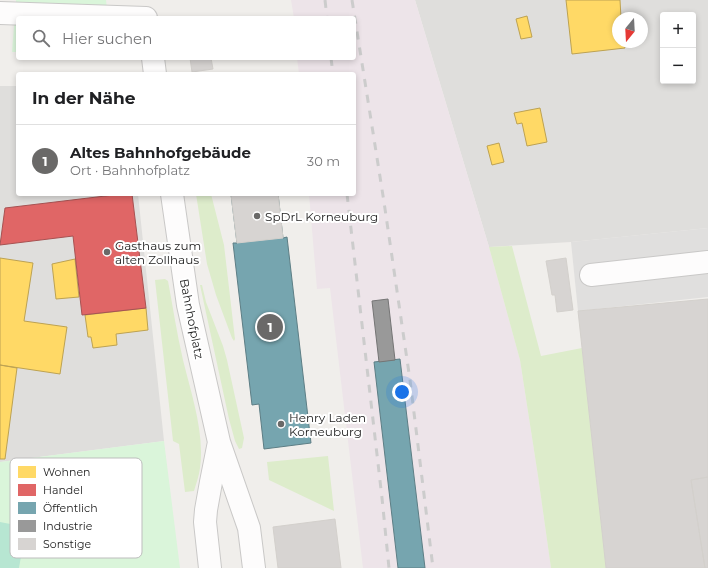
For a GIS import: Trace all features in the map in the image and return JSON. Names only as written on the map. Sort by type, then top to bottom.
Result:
[{"type":"street","points":[[0,13],[88,16]]},
{"type":"street","points":[[153,60],[155,72]]},
{"type":"street","name":"Bahnhofplatz","points":[[172,196],[188,305],[219,442],[250,528],[254,568]]},
{"type":"street","points":[[590,275],[708,262]]},
{"type":"street","name":"Bahnhofplatz","points":[[210,568],[205,522],[219,442]]},
{"type":"shaded area","points":[[291,0],[415,0],[489,247],[520,360],[551,568],[363,568],[330,288],[317,289],[309,196],[356,196],[356,72],[299,72],[297,60],[356,60],[356,16],[294,16]]},
{"type":"shaded area","points":[[415,0],[708,0],[708,228],[571,242],[489,247]]},
{"type":"shaded area","points":[[0,86],[16,86],[16,196],[138,196],[164,441],[31,458],[10,458],[10,461],[0,462]]},
{"type":"shaded area","points":[[708,228],[708,297],[578,311],[571,242]]},
{"type":"green space","points":[[16,0],[106,0],[108,16],[16,16],[16,52],[12,52]]},
{"type":"green space","points":[[196,196],[212,196],[224,245],[235,339],[234,341],[216,295],[207,264]]},
{"type":"green space","points":[[512,246],[541,356],[582,348],[606,568],[551,568],[520,360],[489,247]]},
{"type":"green space","points":[[165,279],[168,281],[181,350],[193,399],[201,441],[200,471],[194,491],[185,492],[179,444],[173,441],[155,280]]},
{"type":"green space","points":[[200,285],[202,285],[206,302],[227,360],[244,438],[242,448],[239,449],[235,441],[229,419]]},
{"type":"green space","points":[[164,441],[180,568],[0,568],[0,462],[10,461],[10,558],[142,558],[142,458],[31,458]]},
{"type":"green space","points":[[328,456],[334,511],[269,480],[267,462]]},
{"type":"green space","points":[[0,522],[10,524],[10,558],[21,558],[19,568],[0,568]]},
{"type":"building: Wohnen","points":[[566,0],[620,0],[621,12],[612,12],[612,48],[625,48],[572,54]]},
{"type":"building: Wohnen","points":[[527,16],[532,37],[521,39],[516,19]]},
{"type":"building: Wohnen","points":[[540,108],[547,142],[527,146],[522,123],[517,124],[514,113]]},
{"type":"building: Wohnen","points":[[499,143],[504,162],[492,165],[487,146]]},
{"type":"building: Wohnen","points":[[0,258],[33,263],[24,321],[67,327],[60,374],[0,365]]},
{"type":"building: Wohnen","points":[[75,259],[79,297],[56,299],[52,264]]},
{"type":"building: Wohnen","points":[[146,308],[148,330],[116,334],[117,345],[93,348],[91,337],[88,337],[85,315]]},
{"type":"building: Wohnen","points":[[0,365],[17,368],[5,459],[0,459]]},
{"type":"building: Handel","name":"Gasthaus zum alten Zollhaus","points":[[105,196],[132,196],[146,308],[82,315],[73,236],[0,245],[5,208]]},
{"type":"building: Öffentlich","points":[[231,196],[278,196],[283,238],[287,237],[311,443],[264,449],[259,404],[252,405],[233,243],[237,243]]},
{"type":"building: Öffentlich","points":[[400,359],[425,568],[398,568],[374,362]]},
{"type":"building: Industrie","points":[[388,299],[395,360],[379,362],[372,301]]},
{"type":"building: Sonstige","points":[[190,60],[211,60],[213,69],[192,72]]},
{"type":"building: Sonstige","name":"SpDrL Korneuburg","points":[[231,196],[278,196],[283,238],[237,243]]},
{"type":"building: Sonstige","points":[[566,258],[573,310],[557,312],[555,295],[552,295],[546,261]]},
{"type":"building: Sonstige","points":[[708,299],[708,477],[691,480],[705,568],[606,568],[578,311]]},
{"type":"building: Sonstige","points":[[708,477],[708,568],[705,568],[691,480]]},
{"type":"building: Sonstige","points":[[335,519],[341,568],[278,568],[273,527]]},
{"type":"railway","points":[[325,0],[327,16]]},
{"type":"railway","points":[[352,0],[355,16]]},
{"type":"railway","points":[[356,25],[410,380],[433,568]]},
{"type":"railway","points":[[331,60],[333,72]]},
{"type":"railway","points":[[347,196],[389,568]]},
{"type":"place","name":"SpDrL Korneuburg","points":[[257,216]]},
{"type":"place","name":"Gasthaus zum alten Zollhaus","points":[[107,252]]},
{"type":"place","name":"Altes Bahnhofgebäude","points":[[270,327]]},
{"type":"place","name":"Henry Laden Korneuburg","points":[[281,424]]}]
